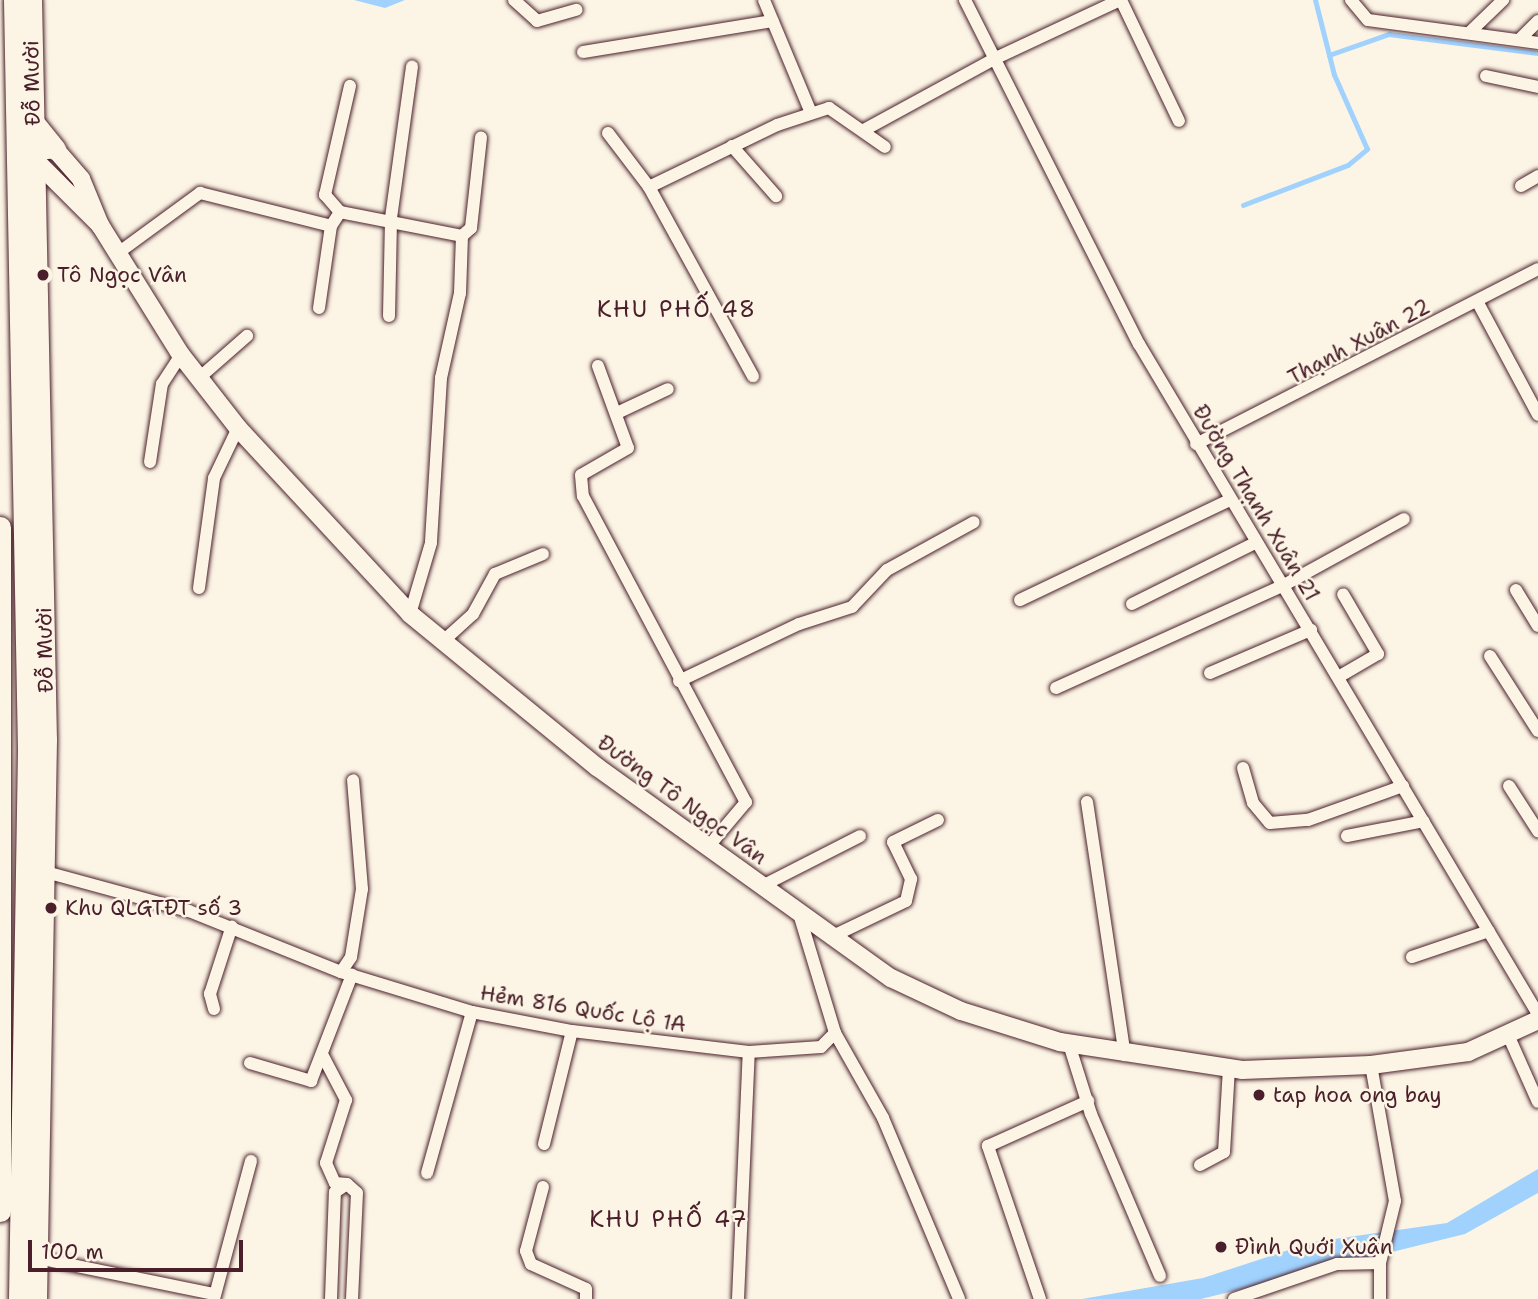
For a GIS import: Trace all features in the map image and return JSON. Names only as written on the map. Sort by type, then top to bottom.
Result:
[{"type":"highway","name":"Đỗ Mười","points":[[14,0],[28,750],[19,1299]]},
{"type":"highway","name":"Đỗ Mười","points":[[31,0],[33,120],[16,158],[46,872],[36,1299]]},
{"type":"highway","points":[[15,99],[55,149]]},
{"type":"highway","name":"Đỗ Mười","points":[[0,527],[0,1210]]},
{"type":"street","points":[[514,0],[537,21],[576,10]]},
{"type":"street","points":[[764,0],[811,113]]},
{"type":"street","name":"Đường Thạnh Xuân 21","points":[[965,0],[1228,501],[1340,676],[1538,1014]]},
{"type":"street","points":[[864,130],[994,59],[1121,0],[1179,121]]},
{"type":"street","points":[[1351,0],[1368,20],[1471,31],[1538,43]]},
{"type":"street","points":[[1471,31],[1503,0]]},
{"type":"street","points":[[583,51],[772,21]]},
{"type":"street","points":[[1521,38],[1538,22]]},
{"type":"street","points":[[389,316],[391,218],[412,66]]},
{"type":"street","points":[[1486,76],[1538,87]]},
{"type":"street","points":[[350,86],[325,195],[340,212],[391,218],[462,236]]},
{"type":"street","points":[[649,187],[732,146],[829,108],[885,147]]},
{"type":"street","points":[[608,133],[649,187],[753,376]]},
{"type":"street","points":[[410,614],[431,543],[441,378],[460,293],[462,236],[471,228],[481,138]]},
{"type":"street","points":[[732,146],[776,196]]},
{"type":"street","points":[[16,158],[55,149]]},
{"type":"street","name":"Đường Tô Ngọc Vân","points":[[55,149],[81,179],[100,225],[181,355],[238,428],[410,614],[441,643],[800,917],[923,994],[1069,1044],[1125,1055],[1229,1069],[1371,1065],[1468,1052],[1509,1037],[1538,1020]]},
{"type":"street","points":[[16,158],[100,225]]},
{"type":"street","points":[[1521,186],[1538,176]]},
{"type":"street","points":[[118,253],[200,194],[331,226]]},
{"type":"street","points":[[319,308],[331,226],[340,212]]},
{"type":"street","name":"Thạnh Xuân 22","points":[[1196,444],[1538,269]]},
{"type":"street","points":[[1477,301],[1538,415]]},
{"type":"street","points":[[199,378],[247,336]]},
{"type":"street","points":[[150,462],[162,384],[181,355]]},
{"type":"street","points":[[598,366],[628,448],[581,475],[579,484],[679,681],[746,802],[708,847]]},
{"type":"street","points":[[617,413],[668,389]]},
{"type":"street","points":[[199,588],[214,478],[238,428]]},
{"type":"street","points":[[1020,600],[1228,501]]},
{"type":"street","points":[[1056,688],[1282,586],[1404,519]]},
{"type":"street","points":[[679,681],[799,624],[852,607],[887,570],[974,522]]},
{"type":"street","points":[[1132,604],[1255,543]]},
{"type":"street","points":[[441,643],[474,614],[495,574],[543,554]]},
{"type":"street","points":[[1516,590],[1538,626]]},
{"type":"street","points":[[1340,676],[1378,654],[1343,594]]},
{"type":"street","points":[[1210,673],[1311,630]]},
{"type":"street","points":[[1490,656],[1538,731]]},
{"type":"street","points":[[1243,768],[1253,803],[1270,823],[1308,820],[1404,786]]},
{"type":"street","points":[[250,1063],[302,1082],[311,1080],[323,1056],[351,957],[362,889],[353,780]]},
{"type":"street","points":[[1509,786],[1538,831]]},
{"type":"street","points":[[1087,802],[1125,1055]]},
{"type":"street","points":[[831,937],[912,893],[893,842],[938,820]]},
{"type":"street","points":[[1347,836],[1424,821]]},
{"type":"street","points":[[762,887],[860,836]]},
{"type":"street","name":"Hẻm 816 Quốc Lộ 1A","points":[[46,872],[232,926],[347,974],[472,1012],[572,1031],[749,1052],[821,1047],[835,1033]]},
{"type":"street","points":[[800,917],[835,1033],[883,1118],[959,1299]]},
{"type":"street","points":[[214,1009],[211,994],[232,926]]},
{"type":"street","points":[[1412,957],[1489,932]]},
{"type":"street","points":[[427,1172],[472,1012]]},
{"type":"street","points":[[544,1144],[572,1031]]},
{"type":"street","points":[[1509,1037],[1538,1102]]},
{"type":"street","points":[[1069,1044],[1088,1101],[1160,1276]]},
{"type":"street","points":[[738,1299],[749,1052]]},
{"type":"street","points":[[323,1056],[346,1100],[326,1163],[335,1183],[347,1184],[356,1193],[352,1299]]},
{"type":"street","points":[[1371,1065],[1394,1221],[1382,1259],[1380,1299]]},
{"type":"street","points":[[1200,1165],[1224,1152],[1229,1069]]},
{"type":"street","points":[[1040,1299],[988,1146],[1088,1101]]},
{"type":"street","points":[[38,1258],[213,1297],[251,1161]]},
{"type":"street","points":[[331,1299],[335,1192],[347,1184]]},
{"type":"street","points":[[543,1187],[526,1251],[531,1264],[586,1289],[586,1299]]},
{"type":"street","points":[[1234,1299],[1262,1293],[1346,1262],[1382,1259]]},
{"type":"water","points":[[354,0],[405,0],[385,8]]},
{"type":"water","points":[[1538,1169],[1538,1193],[1465,1234],[1201,1299],[1082,1299],[1203,1278],[1313,1242],[1447,1223]]},
{"type":"waterway","points":[[1243,205],[1348,165],[1367,149],[1334,75],[1315,0]]},
{"type":"waterway","points":[[1329,55],[1389,34],[1538,53]]},
{"type":"place","name":"Tô Ngọc Vân","points":[[43,275]]},
{"type":"place","name":"Khu QLGTĐT số 3","points":[[51,908]]},
{"type":"place","name":"tap hoa ong bay","points":[[1259,1095]]},
{"type":"place","name":"Đình Quới Xuân","points":[[1221,1247]]},
{"type":"district","name":"KHU PHỐ 48","points":[[677,309]]},
{"type":"district","name":"KHU PHỐ 47","points":[[669,1219]]}]
